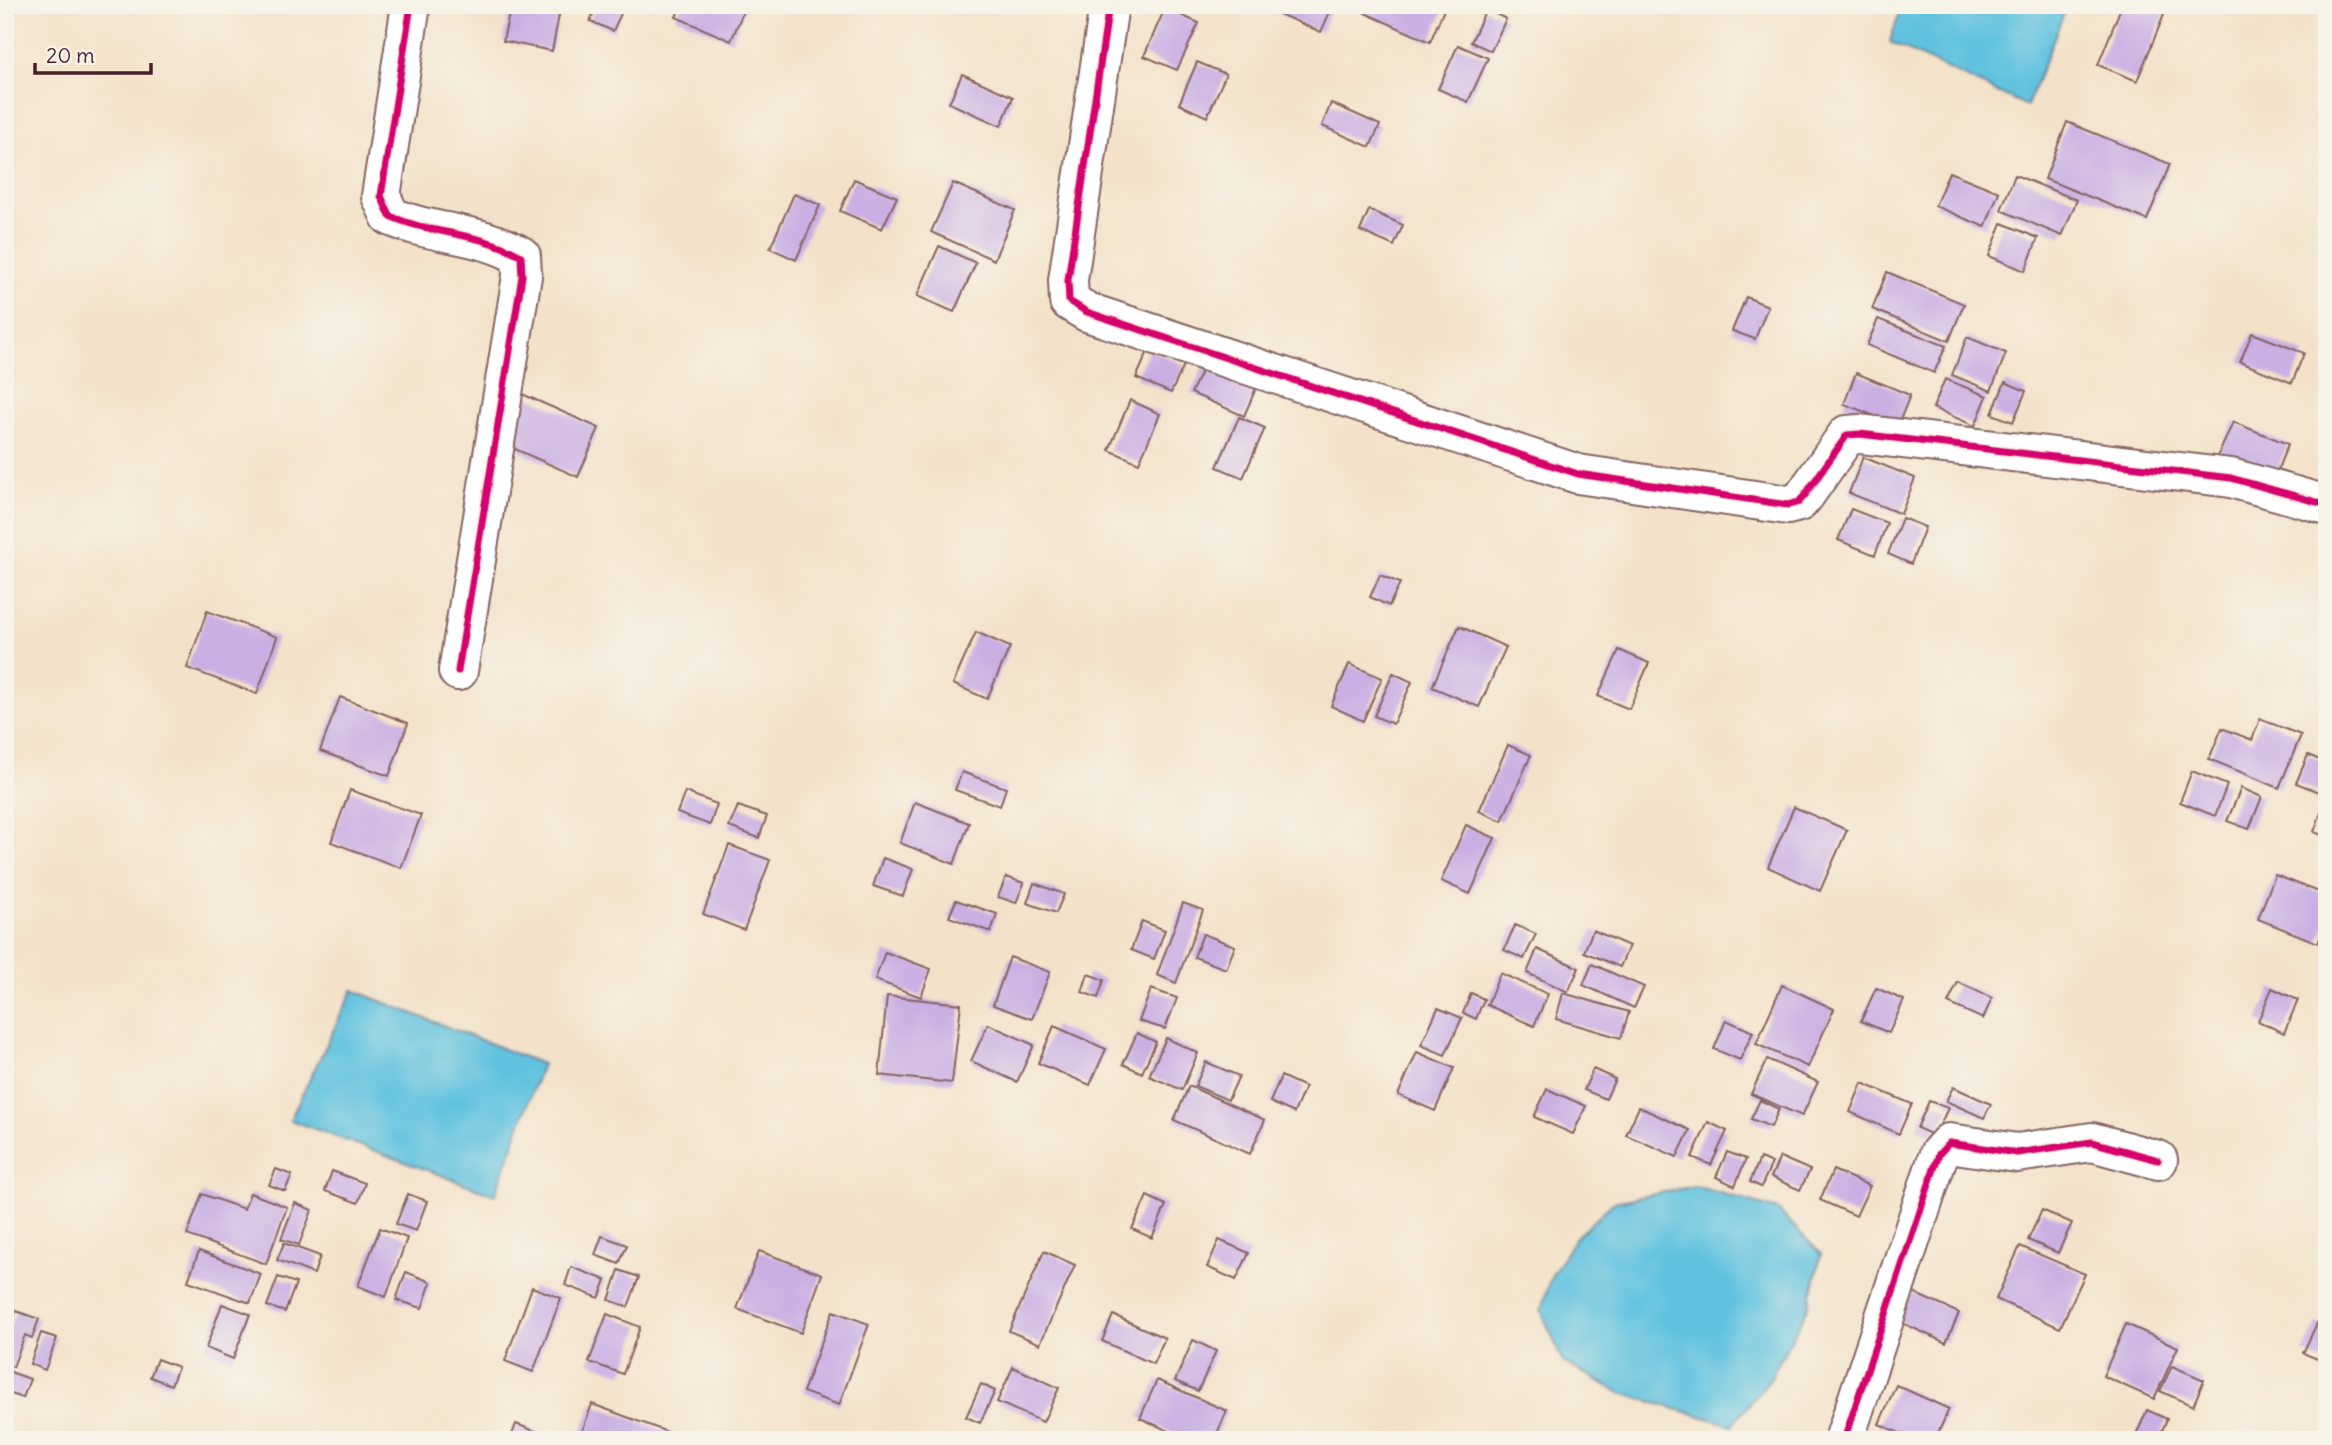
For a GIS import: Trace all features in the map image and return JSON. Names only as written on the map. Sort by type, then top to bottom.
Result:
[{"type":"street","points":[[411,5],[381,196],[390,216],[410,225],[501,244],[521,256],[523,276],[458,671]]},
{"type":"street","points":[[1109,5],[1068,280],[1069,301],[1087,312],[1578,474],[1788,505],[1798,502],[1805,495],[1847,435],[1860,434],[2231,478],[2327,505]]},
{"type":"street","points":[[1844,1440],[1938,1154],[1950,1143],[2017,1153],[2092,1142],[2158,1160]]},
{"type":"water","points":[[1902,5],[2067,5],[2027,106],[1890,42]]},
{"type":"water","points":[[353,990],[542,1064],[495,1195],[290,1120]]},
{"type":"water","points":[[1695,1186],[1778,1210],[1821,1254],[1808,1308],[1770,1379],[1732,1425],[1621,1393],[1563,1362],[1541,1310],[1551,1277],[1575,1238],[1614,1202]]},
{"type":"building","points":[[511,5],[561,5],[552,51],[503,41]]},
{"type":"building","points":[[597,5],[624,7],[613,31],[590,21]]},
{"type":"building","points":[[681,5],[746,5],[731,41],[676,17]]},
{"type":"building","points":[[1283,5],[1333,5],[1321,32],[1279,14]]},
{"type":"building","points":[[1369,5],[1446,5],[1430,42],[1365,13]]},
{"type":"building","points":[[2122,5],[2168,5],[2137,81],[2098,65]]},
{"type":"building","points":[[1165,8],[1199,23],[1177,70],[1144,56]]},
{"type":"building","points":[[1486,9],[1506,19],[1491,51],[1471,42]]},
{"type":"building","points":[[1458,45],[1488,58],[1468,102],[1438,89]]},
{"type":"building","points":[[1197,62],[1226,74],[1207,117],[1179,104]]},
{"type":"building","points":[[962,74],[1013,97],[1001,126],[949,103]]},
{"type":"building","points":[[1331,103],[1380,125],[1370,147],[1322,126]]},
{"type":"building","points":[[2067,122],[2170,164],[2147,220],[2045,179]]},
{"type":"building","points":[[1949,172],[1999,192],[1985,227],[1935,206]]},
{"type":"building","points":[[2015,175],[2077,200],[2062,236],[2001,210]]},
{"type":"building","points":[[854,179],[897,197],[882,229],[840,211]]},
{"type":"building","points":[[953,183],[1015,210],[994,260],[931,232]]},
{"type":"building","points":[[794,194],[820,205],[796,260],[770,248]]},
{"type":"building","points":[[1369,210],[1403,225],[1394,246],[1360,231]]},
{"type":"building","points":[[2002,223],[2038,238],[2025,271],[1989,256]]},
{"type":"building","points":[[939,246],[976,263],[954,312],[917,296]]},
{"type":"building","points":[[1887,272],[1964,304],[1949,341],[1872,309]]},
{"type":"building","points":[[1746,297],[1768,306],[1755,339],[1732,331]]},
{"type":"building","points":[[1878,319],[1946,346],[1934,373],[1867,345]]},
{"type":"building","points":[[2252,333],[2304,353],[2292,383],[2240,362]]},
{"type":"building","points":[[1967,337],[2006,353],[1991,391],[1952,375]]},
{"type":"building","points":[[1149,349],[1184,365],[1171,393],[1136,378]]},
{"type":"building","points":[[1205,363],[1257,386],[1244,416],[1191,393]]},
{"type":"building","points":[[1856,373],[1910,395],[1898,425],[1844,404]]},
{"type":"building","points":[[1945,379],[1987,396],[1975,426],[1933,408]]},
{"type":"building","points":[[2005,382],[2026,391],[2013,422],[1992,414]]},
{"type":"building","points":[[520,393],[599,428],[578,477],[499,442]]},
{"type":"building","points":[[1130,400],[1160,414],[1139,463],[1109,450]]},
{"type":"building","points":[[1239,417],[1265,428],[1243,478],[1217,467]]},
{"type":"building","points":[[2233,422],[2288,444],[2273,481],[2217,458]]},
{"type":"building","points":[[1863,457],[1915,478],[1901,514],[1849,493]]},
{"type":"building","points":[[1851,509],[1887,523],[1875,555],[1838,540]]},
{"type":"building","points":[[1902,518],[1925,527],[1911,564],[1888,554]]},
{"type":"building","points":[[1380,575],[1400,583],[1389,606],[1370,597]]},
{"type":"building","points":[[207,611],[277,637],[257,694],[187,668]]},
{"type":"building","points":[[1459,626],[1506,647],[1479,707],[1432,687]]},
{"type":"building","points":[[976,632],[1010,647],[987,699],[953,684]]},
{"type":"building","points":[[1619,650],[1649,663],[1629,709],[1598,696]]},
{"type":"building","points":[[1349,664],[1382,678],[1363,721],[1331,706]]},
{"type":"building","points":[[1393,673],[1412,682],[1393,724],[1374,716]]},
{"type":"building","points":[[340,697],[408,723],[389,776],[320,751]]},
{"type":"building","points":[[2260,719],[2301,735],[2279,788],[2209,759],[2222,728],[2252,740]]},
{"type":"building","points":[[1508,745],[1531,755],[1502,821],[1479,811]]},
{"type":"building","points":[[2308,755],[2327,763],[2327,795],[2296,783]]},
{"type":"building","points":[[2192,771],[2227,785],[2215,816],[2180,802]]},
{"type":"building","points":[[962,772],[1006,788],[1000,806],[955,790]]},
{"type":"building","points":[[2241,788],[2262,797],[2249,829],[2227,821]]},
{"type":"building","points":[[350,790],[421,815],[401,868],[331,842]]},
{"type":"building","points":[[685,792],[717,804],[710,825],[677,813]]},
{"type":"building","points":[[915,802],[969,823],[954,864],[900,843]]},
{"type":"building","points":[[738,806],[767,816],[759,838],[729,827]]},
{"type":"building","points":[[1794,807],[1847,830],[1820,891],[1768,867]]},
{"type":"building","points":[[2322,810],[2327,811],[2327,837],[2314,832]]},
{"type":"building","points":[[1466,825],[1495,838],[1470,894],[1441,881]]},
{"type":"building","points":[[729,845],[770,860],[744,930],[703,914]]},
{"type":"building","points":[[883,858],[913,869],[903,896],[873,886]]},
{"type":"building","points":[[2275,875],[2327,895],[2327,922],[2318,943],[2258,919]]},
{"type":"building","points":[[1006,877],[1024,883],[1016,903],[998,897]]},
{"type":"building","points":[[1034,883],[1064,894],[1056,913],[1027,903]]},
{"type":"building","points":[[956,900],[997,914],[991,932],[949,917]]},
{"type":"building","points":[[1183,903],[1203,910],[1176,983],[1157,975]]},
{"type":"building","points":[[1142,921],[1165,930],[1154,959],[1131,950]]},
{"type":"building","points":[[1515,925],[1536,934],[1524,959],[1504,950]]},
{"type":"building","points":[[1593,930],[1629,946],[1620,967],[1584,952]]},
{"type":"building","points":[[1203,934],[1235,946],[1226,969],[1194,957]]},
{"type":"building","points":[[1537,949],[1579,968],[1568,992],[1527,973]]},
{"type":"building","points":[[885,952],[931,969],[921,997],[875,980]]},
{"type":"building","points":[[1010,957],[1050,972],[1032,1019],[993,1005]]},
{"type":"building","points":[[1592,964],[1644,987],[1634,1008],[1583,985]]},
{"type":"building","points":[[1500,973],[1548,994],[1534,1026],[1487,1005]]},
{"type":"building","points":[[1088,974],[1104,980],[1098,998],[1082,992]]},
{"type":"building","points":[[1958,982],[1992,998],[1983,1019],[1948,1003]]},
{"type":"building","points":[[1782,985],[1834,1009],[1808,1067],[1756,1044]]},
{"type":"building","points":[[1876,988],[1904,1000],[1889,1033],[1861,1021]]},
{"type":"building","points":[[2272,988],[2298,1000],[2284,1033],[2258,1021]]},
{"type":"building","points":[[1151,989],[1177,998],[1165,1029],[1139,1021]]},
{"type":"building","points":[[1471,993],[1484,999],[1476,1019],[1463,1013]]},
{"type":"building","points":[[1563,993],[1629,1012],[1621,1038],[1556,1019]]},
{"type":"building","points":[[887,996],[961,1004],[952,1083],[879,1075]]},
{"type":"building","points":[[1438,1008],[1462,1018],[1445,1055],[1421,1045]]},
{"type":"building","points":[[1726,1020],[1753,1032],[1740,1060],[1714,1049]]},
{"type":"building","points":[[988,1024],[1034,1045],[1017,1082],[971,1061]]},
{"type":"building","points":[[1054,1026],[1106,1049],[1090,1085],[1038,1063]]},
{"type":"building","points":[[1137,1033],[1156,1042],[1142,1073],[1123,1064]]},
{"type":"building","points":[[1166,1038],[1198,1053],[1182,1090],[1149,1076]]},
{"type":"building","points":[[1417,1052],[1454,1068],[1435,1111],[1398,1095]]},
{"type":"building","points":[[1767,1059],[1818,1082],[1802,1116],[1751,1094]]},
{"type":"building","points":[[1206,1062],[1239,1076],[1228,1100],[1195,1086]]},
{"type":"building","points":[[1593,1069],[1615,1079],[1606,1099],[1584,1090]]},
{"type":"building","points":[[1281,1076],[1305,1087],[1294,1113],[1270,1102]]},
{"type":"building","points":[[1862,1083],[1912,1104],[1899,1134],[1850,1112]]},
{"type":"building","points":[[1189,1086],[1265,1120],[1250,1154],[1174,1120]]},
{"type":"building","points":[[1953,1087],[1991,1104],[1984,1118],[1946,1101]]},
{"type":"building","points":[[1547,1089],[1586,1106],[1573,1134],[1534,1117]]},
{"type":"building","points":[[1760,1100],[1779,1109],[1771,1127],[1751,1119]]},
{"type":"building","points":[[1929,1101],[1948,1108],[1935,1136],[1917,1128]]},
{"type":"building","points":[[1639,1107],[1690,1130],[1677,1157],[1626,1135]]},
{"type":"building","points":[[1708,1122],[1727,1131],[1711,1165],[1692,1157]]},
{"type":"building","points":[[1727,1152],[1746,1159],[1735,1186],[1716,1177]]},
{"type":"building","points":[[1780,1157],[1810,1170],[1800,1190],[1771,1177]]},
{"type":"building","points":[[1760,1158],[1772,1163],[1761,1187],[1750,1182]]},
{"type":"building","points":[[276,1169],[292,1175],[285,1191],[269,1185]]},
{"type":"building","points":[[1833,1170],[1870,1186],[1856,1216],[1820,1200]]},
{"type":"building","points":[[332,1171],[365,1183],[358,1203],[325,1191]]},
{"type":"building","points":[[250,1193],[287,1207],[266,1264],[187,1235],[202,1194],[244,1209]]},
{"type":"building","points":[[408,1194],[427,1201],[416,1231],[396,1224]]},
{"type":"building","points":[[1147,1196],[1166,1205],[1152,1238],[1132,1229]]},
{"type":"building","points":[[295,1203],[312,1210],[299,1245],[281,1239]]},
{"type":"building","points":[[2042,1210],[2072,1223],[2058,1253],[2028,1240]]},
{"type":"building","points":[[380,1228],[407,1238],[386,1297],[358,1286]]},
{"type":"building","points":[[602,1236],[627,1245],[619,1264],[595,1255]]},
{"type":"building","points":[[1219,1240],[1249,1253],[1236,1280],[1207,1267]]},
{"type":"building","points":[[284,1243],[320,1256],[314,1274],[277,1260]]},
{"type":"building","points":[[2020,1246],[2085,1274],[2060,1328],[1996,1299]]},
{"type":"building","points":[[199,1251],[261,1274],[250,1303],[188,1281]]},
{"type":"building","points":[[759,1251],[822,1274],[801,1333],[737,1309]]},
{"type":"building","points":[[1044,1251],[1075,1265],[1040,1344],[1009,1331]]},
{"type":"building","points":[[571,1267],[606,1280],[599,1298],[565,1285]]},
{"type":"building","points":[[619,1270],[639,1277],[628,1307],[609,1300]]},
{"type":"building","points":[[406,1272],[431,1282],[422,1308],[396,1300]]},
{"type":"building","points":[[278,1277],[296,1283],[285,1312],[267,1306]]},
{"type":"building","points":[[532,1287],[561,1298],[533,1372],[505,1361]]},
{"type":"building","points":[[1902,1288],[1959,1313],[1946,1343],[1889,1317]]},
{"type":"building","points":[[222,1304],[250,1314],[233,1359],[206,1348]]},
{"type":"building","points":[[16,1311],[39,1319],[32,1338],[25,1335],[13,1367],[5,1364],[5,1341]]},
{"type":"building","points":[[833,1311],[869,1324],[839,1405],[803,1392]]},
{"type":"building","points":[[607,1314],[640,1327],[623,1374],[589,1362]]},
{"type":"building","points":[[1113,1315],[1165,1338],[1153,1364],[1102,1341]]},
{"type":"building","points":[[2317,1323],[2327,1327],[2327,1363],[2303,1353]]},
{"type":"building","points":[[2126,1324],[2178,1347],[2154,1399],[2103,1376]]},
{"type":"building","points":[[41,1333],[57,1338],[45,1370],[30,1364]]},
{"type":"building","points":[[1193,1340],[1216,1351],[1198,1391],[1175,1381]]},
{"type":"building","points":[[157,1359],[178,1367],[171,1385],[150,1377]]},
{"type":"building","points":[[2172,1366],[2204,1380],[2193,1406],[2160,1391]]},
{"type":"building","points":[[1013,1367],[1059,1388],[1043,1422],[997,1402]]},
{"type":"building","points":[[5,1370],[30,1379],[23,1398],[5,1392]]},
{"type":"building","points":[[1157,1380],[1227,1411],[1214,1440],[1189,1440],[1140,1418]]},
{"type":"building","points":[[981,1384],[995,1391],[980,1423],[966,1417]]},
{"type":"building","points":[[1896,1385],[1949,1409],[1935,1440],[1915,1440],[1879,1424]]},
{"type":"building","points":[[592,1404],[681,1437],[680,1440],[579,1440]]},
{"type":"building","points":[[2147,1410],[2167,1419],[2158,1440],[2134,1440]]},
{"type":"building","points":[[516,1424],[546,1435],[544,1440],[510,1440]]},
{"type":"cycle path","points":[[411,5],[381,196],[390,216],[423,227],[490,242],[521,256],[522,276],[458,671]]},
{"type":"cycle path","points":[[1109,5],[1068,280],[1069,301],[1087,312],[1578,474],[1788,505],[1799,502],[1805,495],[1847,435],[1860,434],[2231,478],[2327,505]]},
{"type":"cycle path","points":[[1844,1440],[1939,1154],[1949,1143],[2017,1153],[2092,1142],[2158,1160]]}]
